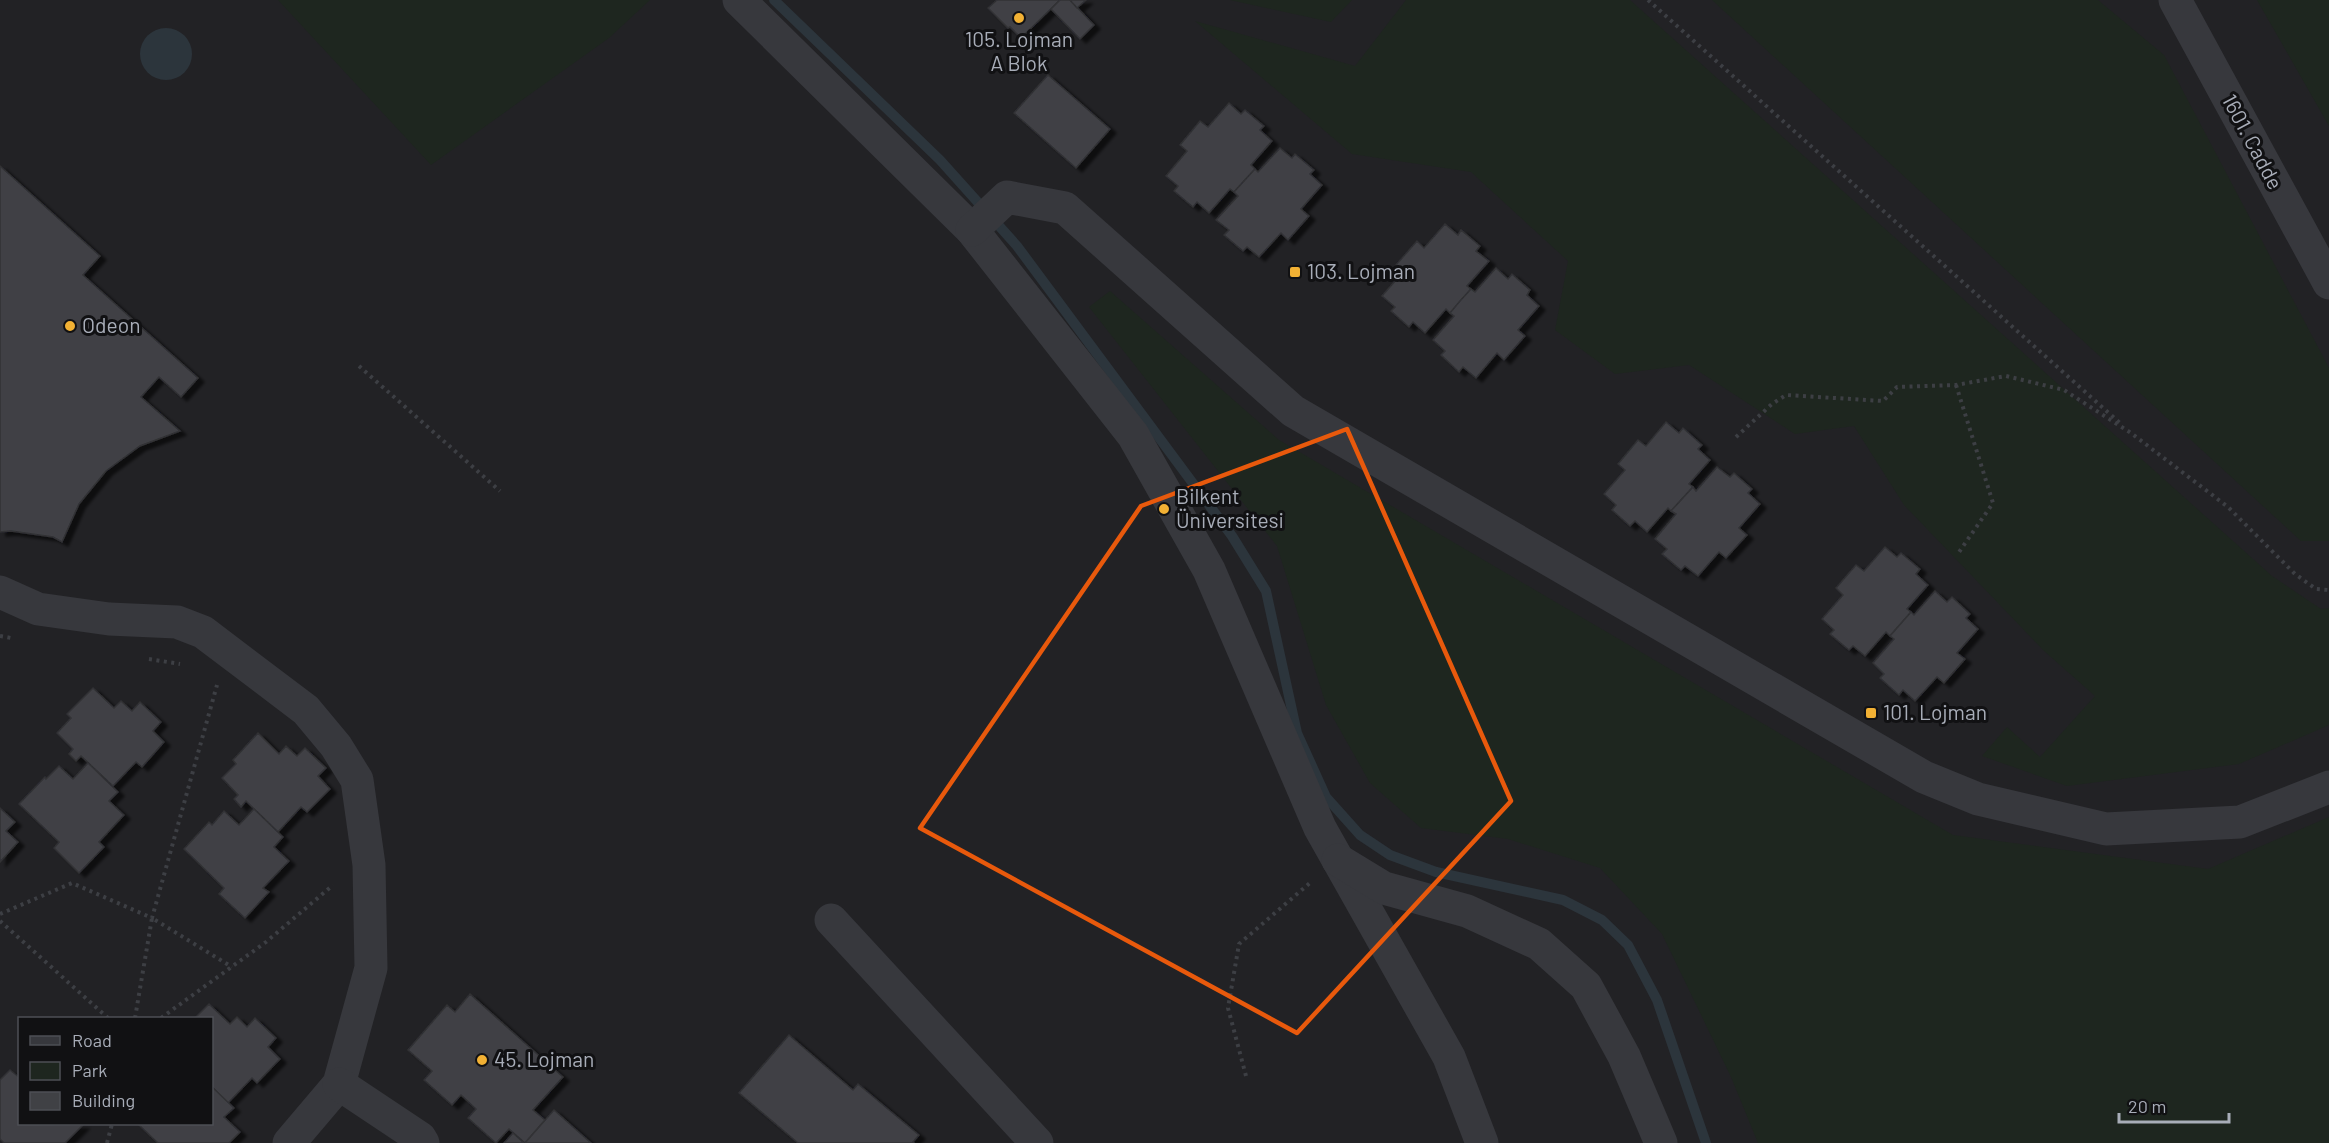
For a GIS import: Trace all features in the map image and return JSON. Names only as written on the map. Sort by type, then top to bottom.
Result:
[{"type":"street","points":[[739,0],[977,226],[1132,435],[1209,570],[1320,828],[1449,1057],[1482,1143]]},
{"type":"street","name":"1601. Cadde","points":[[2175,0],[2329,283]]},
{"type":"street","points":[[977,226],[1007,196],[1065,208],[1293,411],[1924,777],[1978,799],[2106,829],[2240,822],[2329,787]]},
{"type":"street","points":[[0,592],[38,609],[109,619],[177,622],[203,632],[306,710],[336,746],[357,780],[368,856],[371,968],[339,1084],[289,1143]]},
{"type":"street","points":[[1337,859],[1384,888],[1467,911],[1539,944],[1586,986],[1624,1056],[1661,1143]]},
{"type":"street","points":[[831,920],[1037,1143]]},
{"type":"street","points":[[339,1084],[420,1138],[423,1143]]},
{"type":"path","points":[[1648,0],[2131,433],[2228,507],[2295,574],[2316,589],[2329,590]]},
{"type":"path","points":[[359,366],[500,491]]},
{"type":"path","points":[[1736,437],[1772,404],[1786,395],[1883,401],[1897,387],[1956,385],[2006,376],[2064,390],[2131,433]]},
{"type":"path","points":[[1956,385],[1993,503],[1957,555]]},
{"type":"path","points":[[135,1017],[152,918],[226,648]]},
{"type":"path","points":[[161,1017],[266,942],[368,856]]},
{"type":"path","points":[[1246,1076],[1228,1008],[1239,944],[1337,859]]},
{"type":"path","points":[[0,914],[72,882],[152,918],[232,967]]},
{"type":"path","points":[[0,921],[107,1017]]},
{"type":"path","points":[[107,1143],[112,1125]]},
{"type":"highlighted area","points":[[1347,429],[1511,801],[1297,1033],[920,828],[1141,506]]},
{"type":"shaded area","name":"Bilkent Üniversitesi","points":[[0,0],[2329,0],[2329,1143],[0,1143]]},
{"type":"shaded area","points":[[166,28],[180,32],[188,40],[192,54],[188,68],[180,76],[166,80],[152,76],[144,68],[140,54],[144,40],[152,32]]},
{"type":"green space","points":[[278,0],[650,0],[609,38],[431,165]]},
{"type":"green space","points":[[1230,0],[1352,0],[1331,22]]},
{"type":"green space","points":[[1406,0],[1630,0],[2272,576],[2321,609],[2329,608],[2329,725],[2239,764],[2067,786],[1982,756],[2007,727],[2040,757],[2095,696],[2043,650],[1904,505],[1854,426],[1795,434],[1689,365],[1615,374],[1555,330],[1568,261],[1471,172],[1352,154],[1195,21],[1355,66]]},
{"type":"green space","points":[[1712,0],[2098,0],[2164,55],[2329,368],[2329,541],[2301,541]]},
{"type":"green space","points":[[2257,0],[2329,0],[2329,126]]},
{"type":"green space","points":[[1110,291],[1279,440],[1953,835],[2208,869],[2329,817],[2329,1143],[1758,1143],[1731,1077],[1662,934],[1600,868],[1508,839],[1421,828],[1370,783],[1326,705],[1277,546],[1089,307]]},
{"type":"building","name":"105. Lojman A Blok","points":[[997,0],[1060,0],[1021,38],[988,8]]},
{"type":"building","points":[[1060,0],[1070,0],[1094,25],[1080,39],[1051,9]]},
{"type":"building","name":"105. Lojman A Blok","points":[[1070,0],[1086,0],[1077,8]]},
{"type":"building","points":[[1048,75],[1110,129],[1076,168],[1014,113]]},
{"type":"building","points":[[1229,103],[1241,114],[1245,110],[1264,126],[1260,130],[1272,141],[1251,165],[1255,169],[1234,192],[1230,189],[1209,213],[1197,202],[1193,207],[1174,191],[1178,186],[1166,176],[1187,151],[1180,145],[1200,121],[1208,127]]},
{"type":"building","points":[[1280,148],[1292,158],[1295,154],[1314,170],[1310,174],[1322,185],[1301,209],[1309,216],[1288,240],[1281,233],[1259,257],[1247,247],[1243,251],[1224,235],[1229,230],[1216,220],[1238,196],[1234,192],[1255,169],[1258,172]]},
{"type":"building","name":"Odeon","points":[[0,166],[100,256],[83,275],[198,378],[181,397],[159,377],[141,397],[180,431],[140,446],[106,471],[79,504],[62,542],[53,537],[11,531],[0,532]]},
{"type":"building","points":[[1445,224],[1458,235],[1461,230],[1480,246],[1476,251],[1489,261],[1467,286],[1471,289],[1450,313],[1446,309],[1425,333],[1413,322],[1409,327],[1391,311],[1395,307],[1382,296],[1403,272],[1396,265],[1417,241],[1424,248]]},
{"type":"building","points":[[1496,268],[1508,279],[1512,274],[1530,290],[1527,295],[1539,306],[1518,330],[1525,336],[1504,360],[1497,353],[1476,378],[1463,367],[1459,372],[1441,355],[1445,351],[1433,340],[1454,316],[1450,313],[1460,301],[1471,289],[1475,292]]},
{"type":"building","points":[[1666,422],[1679,433],[1683,428],[1702,445],[1698,449],[1710,460],[1689,484],[1693,487],[1671,511],[1668,508],[1647,532],[1635,521],[1630,526],[1612,510],[1616,505],[1604,494],[1625,470],[1618,464],[1638,440],[1646,446]]},
{"type":"building","points":[[1717,467],[1730,477],[1734,473],[1752,489],[1748,493],[1760,504],[1739,528],[1747,535],[1726,558],[1719,552],[1698,576],[1685,566],[1681,570],[1662,554],[1667,549],[1655,539],[1676,514],[1671,511],[1693,487],[1696,491]]},
{"type":"building","points":[[1885,547],[1897,557],[1901,553],[1920,569],[1916,574],[1928,585],[1907,609],[1911,612],[1890,636],[1886,632],[1865,656],[1853,646],[1849,650],[1830,634],[1834,630],[1822,619],[1843,595],[1836,588],[1856,565],[1864,571]]},
{"type":"building","points":[[1935,591],[1947,602],[1952,597],[1970,614],[1966,618],[1978,629],[1957,653],[1965,659],[1944,683],[1937,677],[1915,701],[1903,690],[1899,695],[1880,678],[1884,674],[1873,663],[1894,639],[1890,636],[1911,612],[1914,615]]},
{"type":"building","points":[[93,688],[114,708],[121,701],[132,711],[140,702],[161,722],[153,731],[164,742],[142,767],[136,762],[113,786],[81,756],[76,761],[69,754],[73,749],[57,733],[71,718],[67,714]]},
{"type":"building","points":[[258,733],[279,754],[286,746],[297,756],[305,748],[326,768],[318,776],[330,789],[307,812],[301,807],[278,832],[246,801],[241,807],[234,799],[238,795],[222,778],[236,764],[233,760]]},
{"type":"building","points":[[88,763],[118,792],[109,801],[124,815],[99,842],[104,847],[79,873],[54,848],[59,842],[19,804],[59,766],[73,779]]},
{"type":"building","points":[[0,808],[15,822],[6,831],[18,842],[0,862]]},
{"type":"building","points":[[254,809],[283,837],[274,847],[289,861],[263,888],[269,892],[245,918],[219,894],[224,888],[184,849],[209,822],[212,825],[224,811],[239,825]]},
{"type":"building","name":"45. Lojman","points":[[470,994],[563,1077],[533,1110],[545,1120],[525,1143],[509,1129],[496,1143],[468,1118],[476,1109],[461,1095],[452,1105],[424,1080],[432,1071],[408,1050],[447,1005],[455,1012]]},
{"type":"building","points":[[209,1004],[230,1024],[237,1017],[247,1027],[255,1018],[276,1038],[268,1047],[280,1059],[257,1083],[252,1078],[228,1103],[213,1088],[213,1017],[196,1017]]},
{"type":"building","points":[[789,1035],[853,1090],[858,1084],[919,1135],[914,1143],[798,1143],[739,1093]]},
{"type":"building","points":[[10,1070],[18,1076],[18,1125],[83,1125],[65,1143],[4,1143],[0,1139],[0,1080]]},
{"type":"building","points":[[213,1088],[234,1108],[224,1117],[240,1132],[229,1143],[158,1143],[139,1125],[213,1125]]},
{"type":"building","points":[[554,1110],[591,1143],[525,1143]]},
{"type":"building","points":[[513,1133],[524,1143],[504,1143]]},
{"type":"waterway","points":[[774,0],[940,160],[1017,246],[1232,536],[1266,591],[1297,733],[1326,797],[1360,835],[1390,855],[1436,872],[1563,900],[1602,920],[1628,945],[1657,1000],[1706,1143]]},
{"type":"place","name":"105. Lojman A Blok","points":[[1019,18]]},
{"type":"place","name":"103. Lojman","points":[[1295,272]]},
{"type":"place","name":"Odeon","points":[[70,326]]},
{"type":"place","name":"Bilkent Üniversitesi","points":[[1164,509]]},
{"type":"place","name":"101. Lojman","points":[[1871,713]]},
{"type":"place","name":"45. Lojman","points":[[482,1060]]}]
